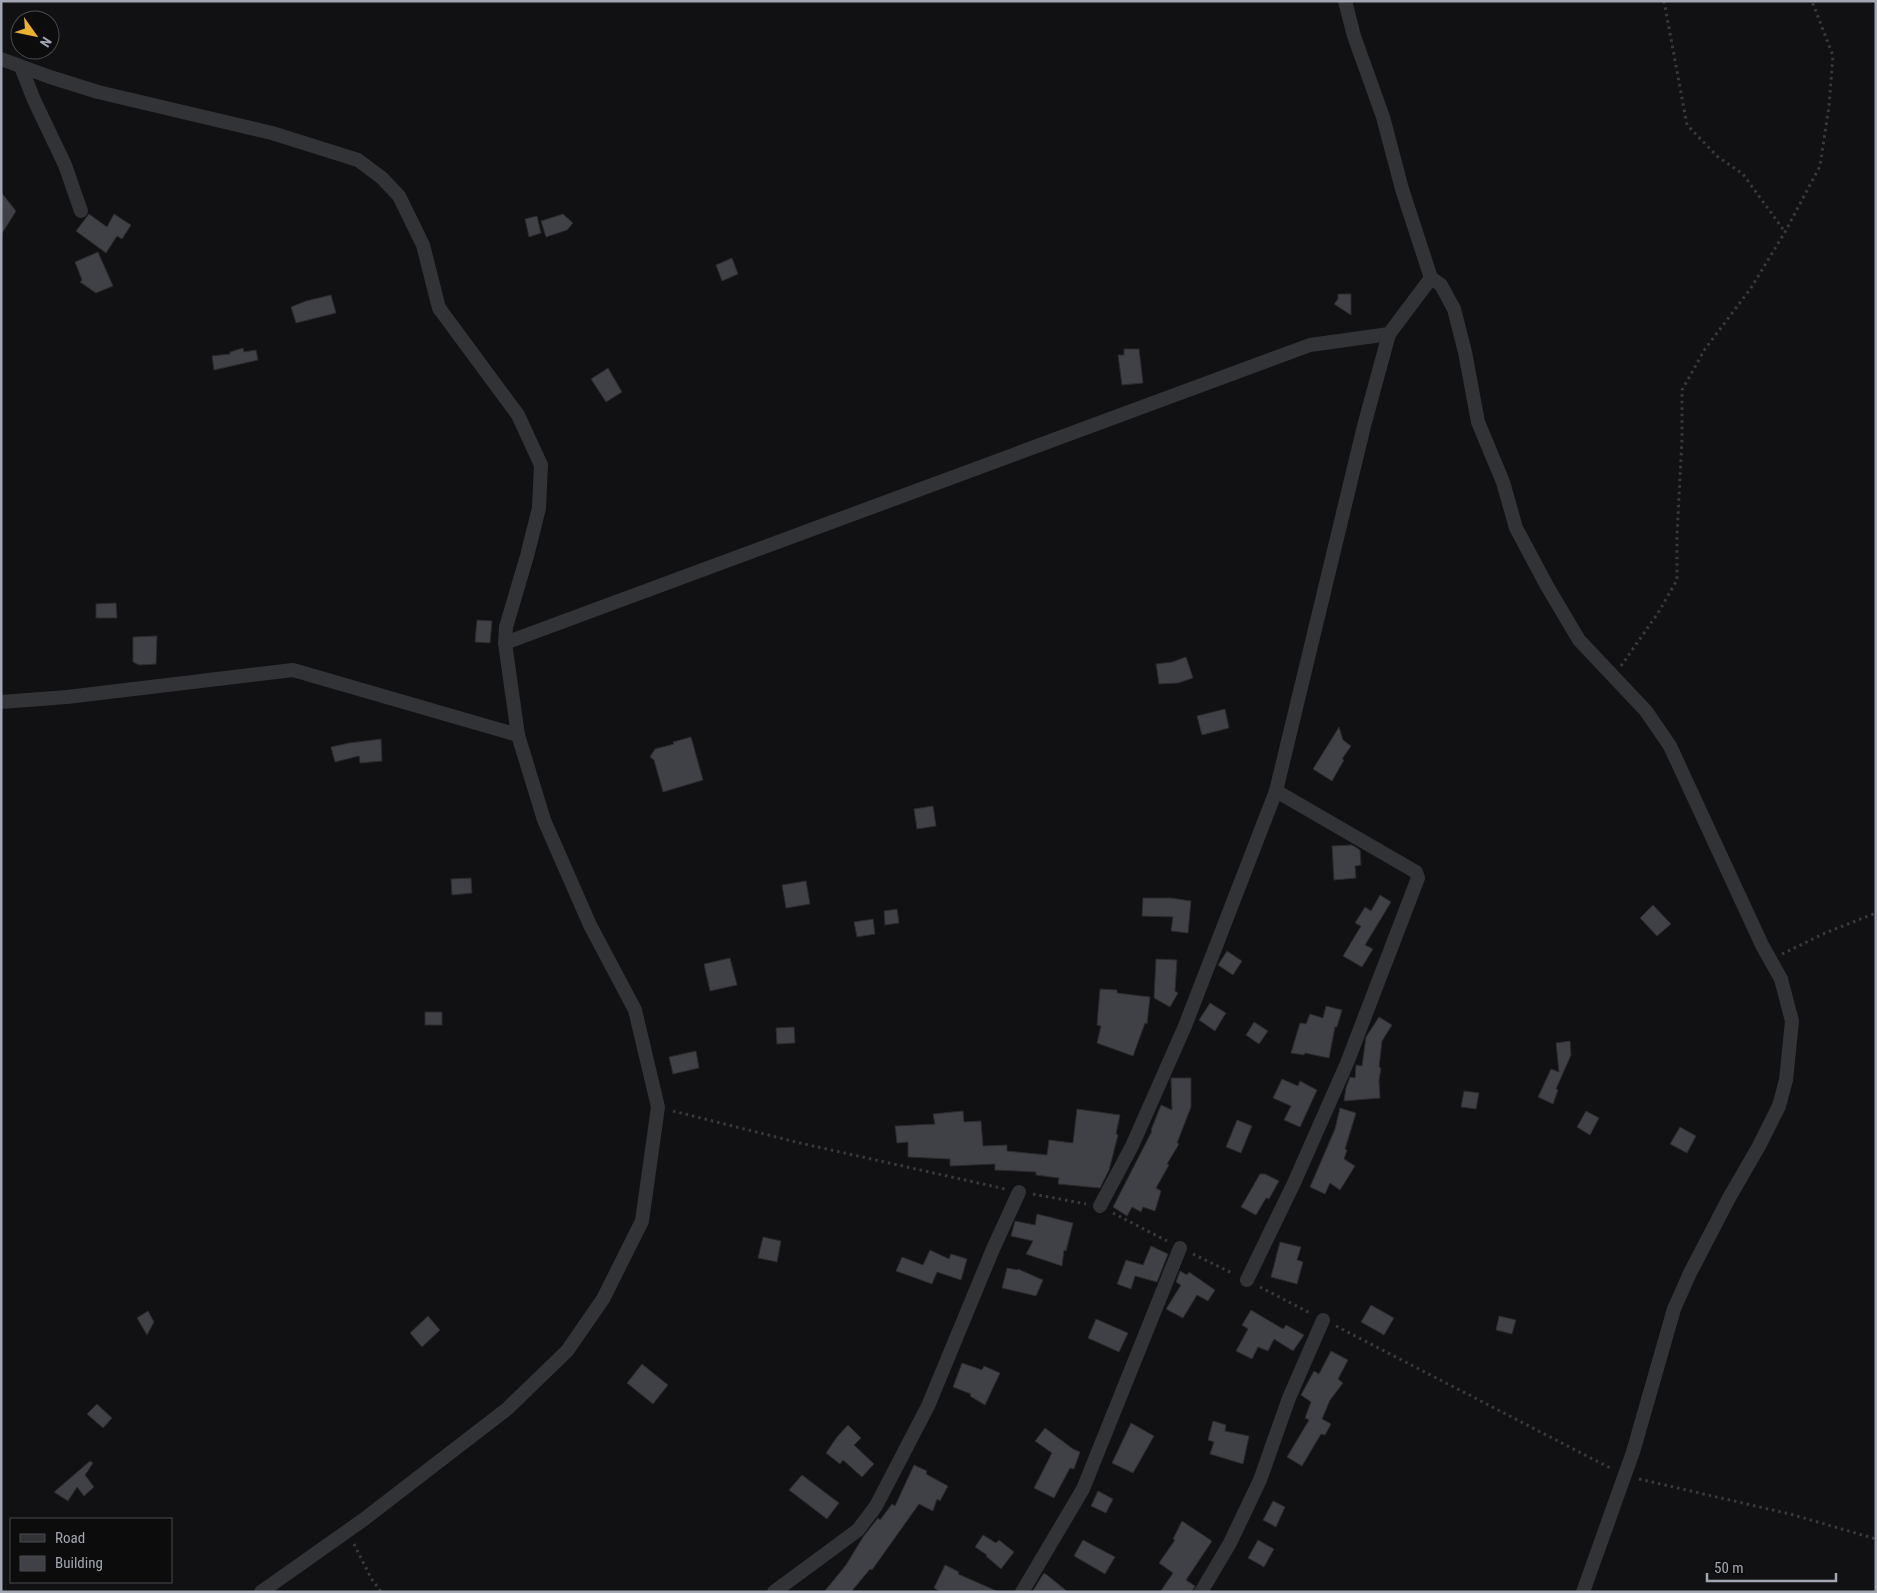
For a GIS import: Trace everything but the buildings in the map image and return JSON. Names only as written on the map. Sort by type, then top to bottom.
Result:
[{"type":"street","points":[[1345,1],[1354,36],[1383,117],[1402,188],[1431,278],[1441,285],[1454,309],[1465,352],[1478,422],[1503,482],[1516,528],[1547,586],[1580,640],[1646,711],[1670,746],[1771,960],[1782,979],[1792,1021],[1786,1080],[1779,1106],[1690,1273],[1674,1309],[1633,1452],[1583,1592]]},
{"type":"street","points":[[1,59],[98,92],[272,133],[358,160],[382,178],[399,196],[423,245],[440,308],[518,415],[541,465],[539,508],[506,627],[505,643],[518,735],[544,820],[590,925],[635,1010],[658,1107],[642,1221],[602,1299],[567,1351],[507,1409],[347,1531],[261,1592]]},
{"type":"street","points":[[21,67],[34,100],[65,165],[81,211]]},
{"type":"street","points":[[1100,1206],[1132,1146],[1185,1026],[1276,791],[1388,334],[1431,278]]},
{"type":"street","points":[[505,643],[1310,345],[1388,334]]},
{"type":"street","points":[[1,702],[67,697],[293,670],[518,735]]},
{"type":"street","points":[[1246,1280],[1294,1183],[1347,1063],[1418,878],[1416,872],[1276,791]]},
{"type":"street","points":[[774,1592],[858,1530],[876,1506],[928,1406],[993,1249],[1019,1192]]},
{"type":"street","points":[[1022,1592],[1082,1489],[1180,1248]]},
{"type":"street","points":[[1201,1592],[1230,1542],[1260,1480],[1289,1398],[1324,1320]]},
{"type":"path","points":[[1664,1],[1687,125],[1718,157],[1743,174],[1785,232]]},
{"type":"path","points":[[1613,676],[1658,613],[1677,580],[1682,390],[1705,349],[1751,288],[1785,232],[1820,166],[1829,106],[1833,56],[1812,1]]},
{"type":"path","points":[[1771,960],[1825,933],[1876,914]]},
{"type":"path","points":[[658,1107],[800,1143],[1019,1192],[1100,1206],[1624,1476],[1790,1514],[1876,1539]]},
{"type":"path","points":[[347,1531],[371,1578],[381,1592]]}]
